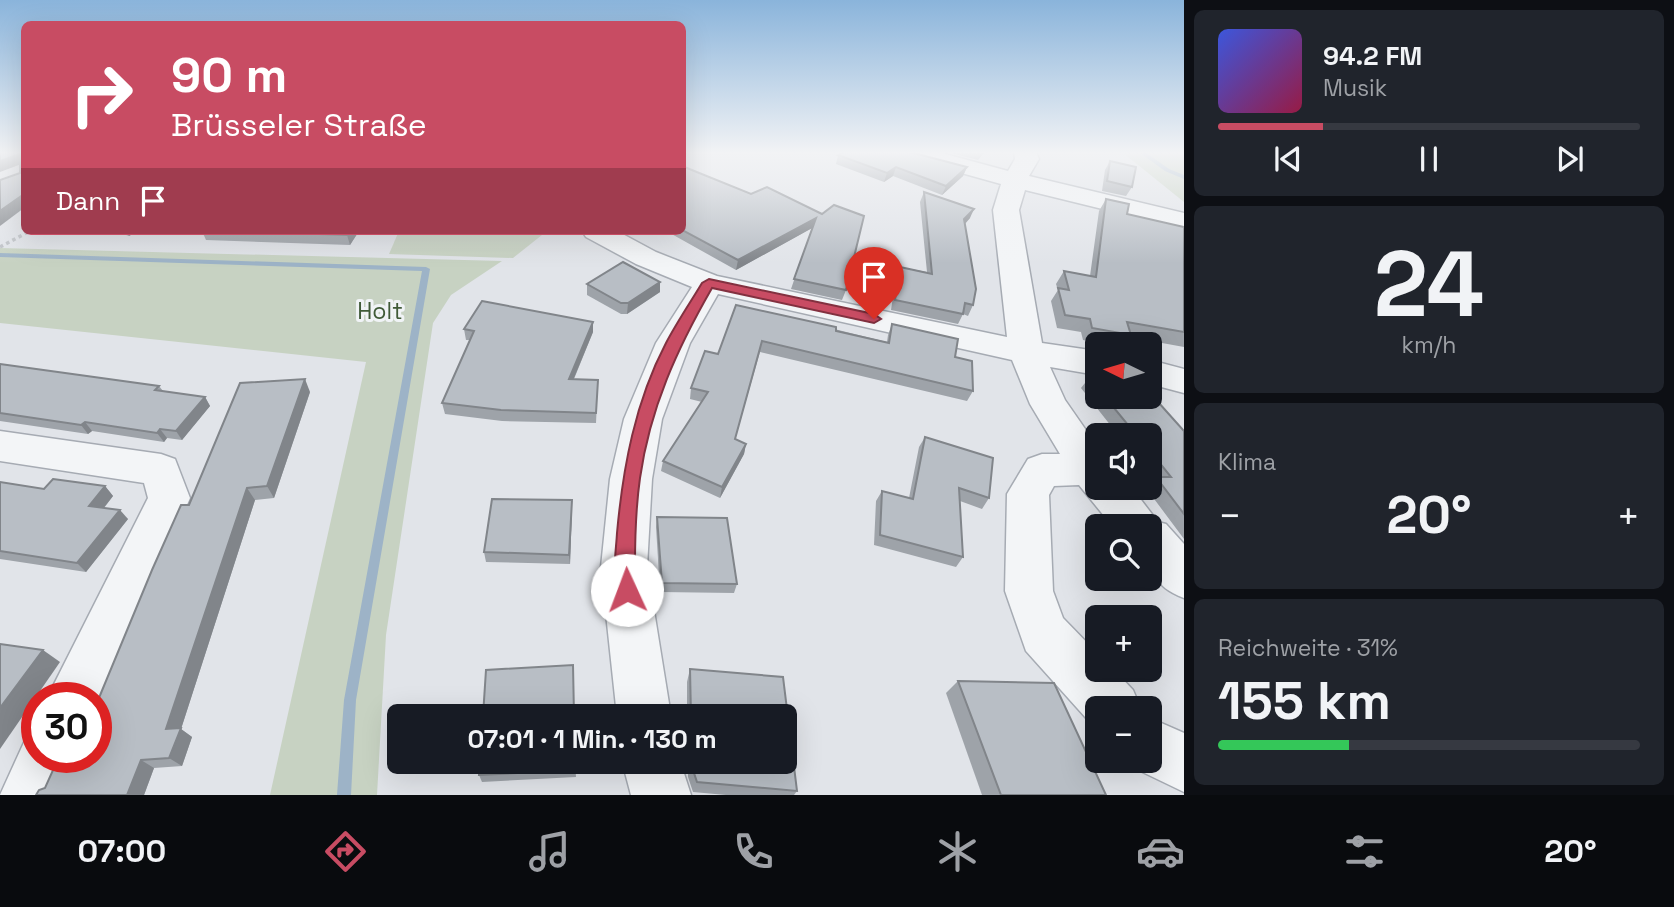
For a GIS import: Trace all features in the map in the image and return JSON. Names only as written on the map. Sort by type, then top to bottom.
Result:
[{"type":"street","points":[[1013,189],[1006,210],[1026,352],[1049,404],[1085,460]]},
{"type":"street","points":[[1089,189],[1184,221]]},
{"type":"street","points":[[603,235],[646,258],[709,283],[1026,352],[1085,361]]},
{"type":"street","points":[[642,704],[625,567],[631,479],[643,419],[668,356],[709,283]]},
{"type":"street","points":[[1162,375],[1184,381]]},
{"type":"street","points":[[0,446],[161,470],[169,498],[82,682]]},
{"type":"street","points":[[1085,477],[1042,470],[1028,494],[1029,591],[1044,634],[1102,696]]},
{"type":"street","points":[[1115,500],[1128,514]]},
{"type":"street","points":[[1162,552],[1184,577]]},
{"type":"street","points":[[1162,752],[1184,763]]},
{"type":"street","points":[[29,795],[39,773]]},
{"type":"street","points":[[655,774],[661,795]]},
{"type":"path","points":[[0,247],[22,235]]},
{"type":"green space","points":[[1168,189],[1184,189],[1184,202]]},
{"type":"green space","points":[[397,235],[542,235],[513,258],[389,254]]},
{"type":"green space","name":"Holt","points":[[0,248],[502,261],[451,295],[433,323],[386,635],[377,795],[270,795],[366,362],[0,323]]},
{"type":"building","points":[[0,189],[21,189],[21,196],[0,211]]},
{"type":"building","points":[[686,189],[739,189],[751,194],[762,189],[771,189],[822,214],[834,205],[864,216],[846,290],[794,279],[816,218],[738,260],[686,232]]},
{"type":"building","points":[[924,192],[974,209],[964,219],[976,289],[973,305],[965,303],[963,314],[895,300],[900,267],[932,274]]},
{"type":"building","points":[[1106,199],[1129,204],[1127,214],[1184,227],[1184,332],[1127,322],[1130,332],[1114,332],[1092,328],[1090,319],[1065,315],[1058,288],[1069,290],[1064,271],[1096,277]]},
{"type":"building","points":[[623,262],[660,282],[628,303],[621,303],[587,284]]},
{"type":"building","points":[[482,301],[593,322],[569,379],[598,380],[596,413],[501,410],[442,403],[474,331],[464,329]]},
{"type":"building","points":[[736,305],[836,327],[836,331],[889,343],[892,324],[958,339],[955,357],[972,361],[973,391],[762,341],[735,439],[746,444],[722,487],[663,461],[708,392],[691,388],[705,351],[718,354]]},
{"type":"building","points":[[0,364],[159,386],[155,390],[205,397],[176,431],[160,429],[157,433],[0,413]]},
{"type":"building","points":[[305,379],[267,486],[247,488],[166,729],[181,728],[169,758],[141,760],[127,795],[36,795],[39,790],[45,788],[52,773],[112,773],[112,682],[106,682],[181,505],[189,505],[240,383]]},
{"type":"building","points":[[1162,406],[1184,431],[1184,514],[1162,485],[1162,477],[1171,477],[1162,466],[1162,423],[1126,423],[1116,410],[1162,410]]},
{"type":"building","points":[[925,437],[993,458],[989,498],[959,488],[963,557],[880,535],[882,491],[913,499]]},
{"type":"building","points":[[53,479],[105,486],[89,506],[120,510],[77,563],[0,551],[0,482],[44,489]]},
{"type":"building","points":[[492,499],[572,500],[569,555],[484,552]]},
{"type":"building","points":[[657,517],[727,518],[737,584],[662,583]]},
{"type":"building","points":[[0,644],[43,650],[0,708]]},
{"type":"building","points":[[573,665],[574,704],[484,704],[486,670]]},
{"type":"building","points":[[690,669],[783,677],[786,704],[691,704]]},
{"type":"building","points":[[958,681],[1054,683],[1085,750],[1085,773],[1096,773],[1106,795],[1001,795]]},
{"type":"building","points":[[694,774],[795,774],[797,791],[697,782]]},
{"type":"waterway","points":[[0,255],[426,269],[350,700],[344,795]]},
{"type":"route","points":[[627,590],[625,567],[631,479],[643,419],[673,344],[709,283],[874,319]]}]
